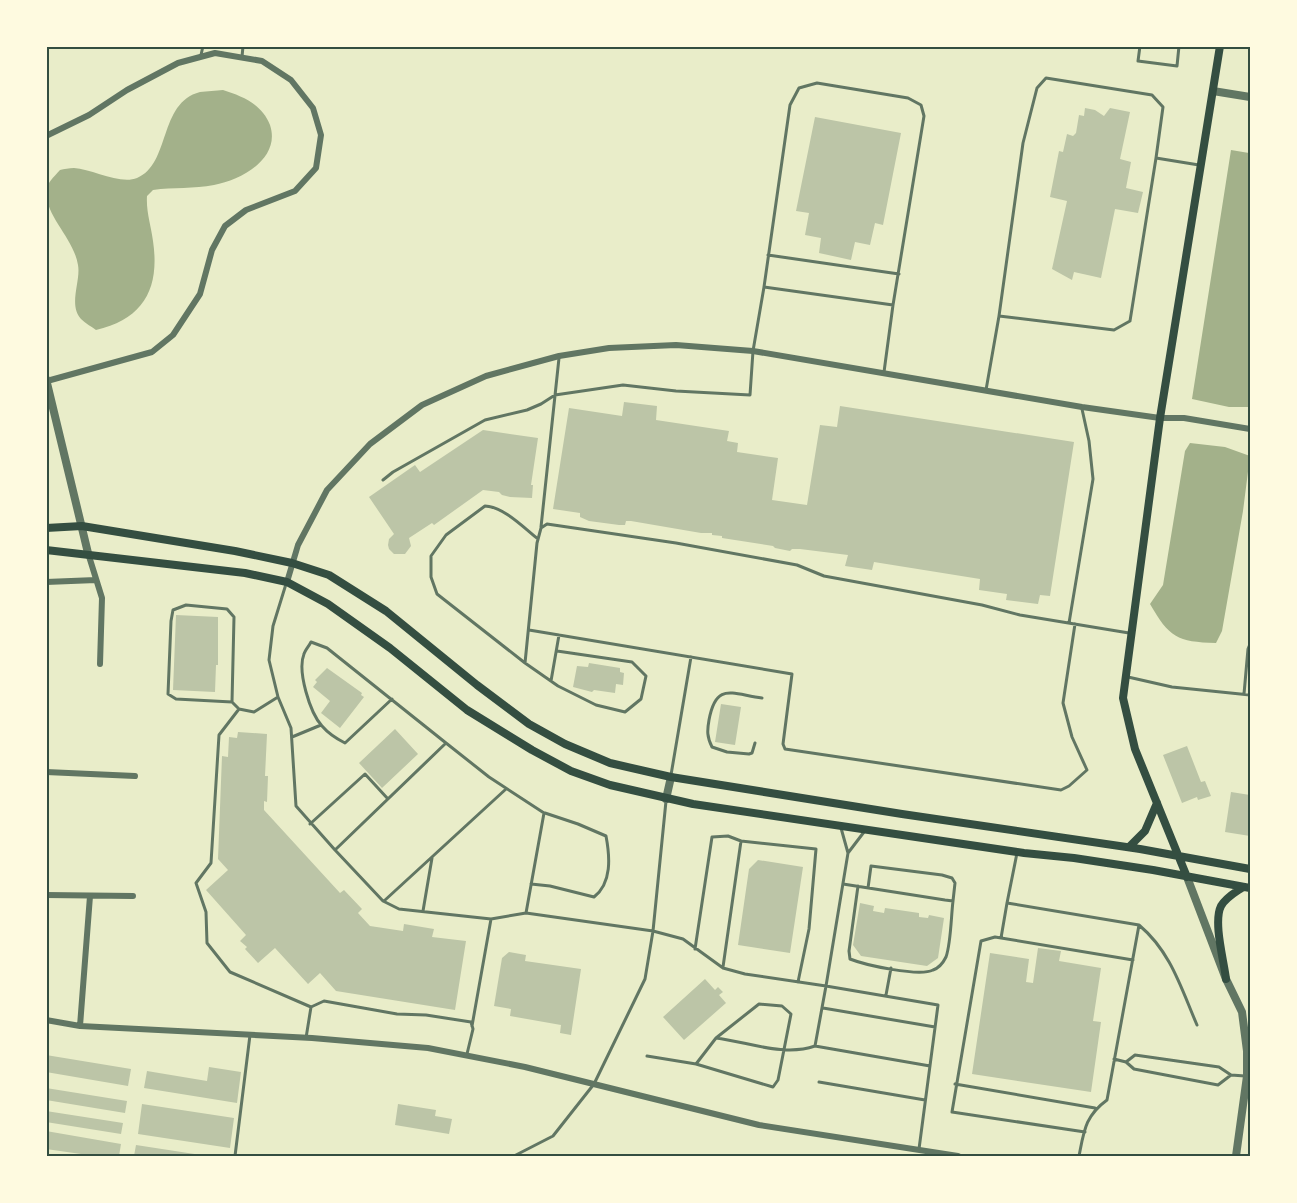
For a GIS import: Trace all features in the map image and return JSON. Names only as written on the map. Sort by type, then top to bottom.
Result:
[{"type":"main road","points":[[1187,877],[1135,749],[1123,698],[1160,418],[1220,46]]},
{"type":"main road","points":[[46,528],[82,526],[235,551],[292,563],[329,576],[386,611],[529,724],[565,744],[610,763],[671,777],[1251,869]]},
{"type":"main road","points":[[46,550],[88,553],[245,573],[287,582],[328,604],[390,648],[467,710],[532,750],[591,779],[666,799],[1017,852],[1074,858],[1247,887]]},
{"type":"main road","points":[[1129,848],[1145,831],[1157,803]]},
{"type":"main road","points":[[1226,979],[1219,930],[1220,911],[1228,898],[1247,887]]},
{"type":"street","points":[[46,136],[89,115],[127,90],[178,63],[215,53],[262,61],[291,80],[313,108],[321,135],[316,168],[295,191],[246,210],[225,226],[212,250],[200,294],[173,335],[152,352],[47,380],[88,553],[102,598],[99,664]]},
{"type":"street","points":[[1212,91],[1251,97]]},
{"type":"street","points":[[287,582],[298,545],[310,518],[327,490],[370,444],[422,405],[486,376],[559,356],[609,348],[676,345],[753,351],[1082,407],[1160,418],[1184,418],[1251,429]]},
{"type":"street","points":[[46,582],[96,580]]},
{"type":"street","points":[[46,772],[135,776]]},
{"type":"street","points":[[666,799],[671,777]]},
{"type":"street","points":[[1187,877],[1226,979],[1242,1012],[1249,1077],[1236,1156]]},
{"type":"street","points":[[46,895],[133,896]]},
{"type":"street","points":[[80,1026],[90,896]]},
{"type":"street","points":[[46,1020],[80,1026],[306,1038],[428,1048],[525,1067],[759,1125],[918,1154],[958,1156]]},
{"type":"lane","points":[[201,57],[203,46]]},
{"type":"lane","points":[[242,58],[243,46]]},
{"type":"lane","points":[[1140,46],[1138,61],[1177,66],[1179,46]]},
{"type":"lane","points":[[986,390],[999,316],[1023,143],[1036,88],[1046,78],[1152,95],[1163,107],[1130,321],[1114,330],[999,316]]},
{"type":"lane","points":[[383,480],[393,472],[485,420],[527,410],[555,395],[623,385],[676,391],[750,395],[753,351],[789,105],[799,88],[817,83],[908,98],[921,105],[924,116],[884,372]]},
{"type":"lane","points":[[1156,158],[1201,166]]},
{"type":"lane","points":[[768,255],[899,274]]},
{"type":"lane","points":[[764,287],[893,305]]},
{"type":"lane","points":[[525,663],[559,356]]},
{"type":"lane","points":[[1069,623],[1093,479],[1082,407]]},
{"type":"lane","points":[[538,539],[493,506],[485,506],[446,535],[431,556],[431,577],[437,594],[551,681],[596,705],[625,712],[641,699],[646,676],[632,662],[557,651]]},
{"type":"lane","points":[[541,528],[547,524],[676,543],[797,565],[824,576],[1131,633]]},
{"type":"lane","points":[[287,582],[273,626],[268,660],[278,697],[291,728],[296,807],[383,901],[399,909],[423,912],[490,919],[526,913],[653,930],[683,939],[723,968],[745,974],[938,1005],[918,1154]]},
{"type":"lane","points":[[231,702],[234,617],[227,609],[186,605],[173,610],[168,694],[176,699],[231,702],[239,710],[254,712],[278,697]]},
{"type":"lane","points":[[529,630],[792,674],[783,744],[785,749],[1061,790],[1087,770],[1072,737],[1063,703],[1074,624]]},
{"type":"lane","points":[[551,681],[559,634]]},
{"type":"lane","points":[[392,699],[345,743],[321,725],[302,679],[303,655],[311,642],[327,648],[392,699],[446,742],[506,789],[544,813],[606,836],[609,852],[604,889],[594,897],[550,886],[531,884]]},
{"type":"lane","points":[[1244,694],[1248,649],[1251,644]]},
{"type":"lane","points":[[671,777],[691,656]]},
{"type":"lane","points":[[1125,676],[1172,687],[1251,695]]},
{"type":"lane","points":[[755,743],[752,753],[749,754],[718,750],[712,747],[707,734],[712,703],[719,694],[762,698]]},
{"type":"lane","points":[[239,710],[219,735],[211,863],[196,883],[206,912],[207,944],[230,972],[311,1006],[324,1001],[397,1014],[426,1015],[471,1022],[472,1026]]},
{"type":"lane","points":[[292,737],[321,725]]},
{"type":"lane","points":[[335,850],[446,742]]},
{"type":"lane","points":[[310,824],[365,774],[388,799]]},
{"type":"lane","points":[[383,901],[506,789]]},
{"type":"lane","points":[[514,1156],[553,1136],[594,1084],[645,979],[653,930],[666,799]]},
{"type":"lane","points":[[526,913],[544,813]]},
{"type":"lane","points":[[815,1046],[848,853],[840,826]]},
{"type":"lane","points":[[848,853],[865,830]]},
{"type":"lane","points":[[695,949],[712,837],[728,836],[741,841],[816,849],[809,929],[798,982]]},
{"type":"lane","points":[[723,968],[741,841]]},
{"type":"lane","points":[[1000,938],[1017,852]]},
{"type":"lane","points":[[423,912],[432,857]]},
{"type":"lane","points":[[858,886],[849,951],[850,959],[862,964],[917,972],[932,971],[941,965],[946,956],[953,901],[955,883],[952,878],[871,866],[868,888]]},
{"type":"lane","points":[[843,884],[953,901]]},
{"type":"lane","points":[[1007,903],[1139,926],[1155,939],[1171,964],[1197,1025]]},
{"type":"lane","points":[[467,1056],[490,919]]},
{"type":"lane","points":[[1079,1156],[1088,1119],[1096,1108],[1107,1100],[1139,926]]},
{"type":"lane","points":[[1084,1132],[952,1112],[981,941],[995,937],[1133,960]]},
{"type":"lane","points":[[886,995],[891,968]]},
{"type":"lane","points":[[647,1056],[696,1064],[773,1087],[778,1080],[791,1014],[782,1006],[759,1004],[716,1038],[696,1064]]},
{"type":"lane","points":[[306,1038],[311,1006]]},
{"type":"lane","points":[[823,1008],[935,1027]]},
{"type":"lane","points":[[235,1156],[250,1035]]},
{"type":"lane","points":[[716,1038],[783,1050],[802,1051],[815,1046],[930,1066]]},
{"type":"lane","points":[[1126,1062],[1135,1055],[1219,1067],[1231,1075],[1249,1077]]},
{"type":"lane","points":[[1114,1059],[1126,1062],[1134,1070],[1218,1084],[1231,1075]]},
{"type":"lane","points":[[819,1082],[925,1100]]},
{"type":"lane","points":[[955,1084],[1096,1108]]},
{"type":"shaded area","points":[[223,90],[244,98],[262,112],[270,125],[272,137],[270,148],[257,166],[236,178],[206,186],[153,190],[147,196],[155,258],[151,287],[137,309],[126,318],[96,330],[83,320],[75,307],[78,278],[76,255],[47,202],[46,189],[49,183],[60,170],[72,168],[123,180],[137,178],[148,171],[155,160],[177,108],[187,98],[200,92]]},
{"type":"shaded area","points":[[1250,137],[1250,407],[1229,407],[1192,399],[1231,150],[1249,153]]},
{"type":"shaded area","points":[[1190,443],[1225,447],[1250,456],[1222,631],[1216,643],[1192,641],[1176,636],[1163,624],[1150,604],[1163,585],[1185,451]]},
{"type":"building","points":[[1085,108],[1095,110],[1104,116],[1110,108],[1130,112],[1120,159],[1131,162],[1126,188],[1143,192],[1138,213],[1115,209],[1101,278],[1074,272],[1072,280],[1052,269],[1067,201],[1050,197],[1059,151],[1063,152],[1067,134],[1073,136],[1076,133],[1079,115],[1084,116]]},
{"type":"building","points":[[815,117],[901,133],[883,225],[875,223],[870,245],[855,242],[851,260],[819,253],[821,238],[805,235],[809,213],[796,211]]},
{"type":"building","points":[[624,402],[657,406],[656,420],[729,431],[727,441],[738,443],[737,452],[778,458],[772,500],[807,505],[820,425],[837,427],[840,406],[1074,442],[1050,596],[1040,595],[1038,604],[1006,600],[1007,594],[979,590],[980,579],[874,562],[872,570],[845,566],[848,555],[800,549],[790,551],[722,538],[712,533],[631,521],[626,521],[625,525],[619,525],[589,521],[580,517],[580,513],[553,509],[569,408],[622,416]]},
{"type":"building","points":[[483,430],[538,438],[531,485],[533,485],[532,498],[510,497],[499,492],[483,490],[434,525],[432,523],[409,538],[411,546],[405,554],[394,554],[388,545],[389,539],[394,534],[369,497],[415,465],[420,472]]},
{"type":"building","points":[[176,615],[218,617],[218,665],[216,665],[215,692],[173,690]]},
{"type":"building","points":[[589,663],[620,668],[620,672],[624,673],[623,685],[616,684],[615,693],[594,690],[592,692],[573,687],[577,666],[588,667]]},
{"type":"building","points":[[327,668],[362,693],[364,697],[340,728],[321,713],[330,701],[313,687],[317,682],[315,680]]},
{"type":"building","points":[[721,704],[741,707],[735,745],[715,742]]},
{"type":"building","points":[[395,729],[418,754],[382,788],[359,763]]},
{"type":"building","points":[[238,732],[267,734],[265,776],[268,776],[267,802],[264,801],[264,810],[340,893],[344,890],[362,909],[358,913],[370,926],[403,931],[404,924],[434,929],[432,937],[466,941],[455,1010],[336,991],[320,973],[308,984],[275,948],[258,963],[245,949],[247,947],[240,941],[246,935],[206,890],[228,870],[218,859],[222,756],[228,757],[229,737],[237,738]]},
{"type":"building","points":[[1187,746],[1201,782],[1205,781],[1211,796],[1198,800],[1197,797],[1182,803],[1163,755]]},
{"type":"building","points":[[1231,792],[1250,795],[1250,836],[1225,832]]},
{"type":"building","points":[[758,860],[803,867],[790,953],[738,945],[749,869]]},
{"type":"building","points":[[860,903],[874,906],[873,911],[884,913],[885,908],[919,913],[919,917],[928,918],[929,915],[944,918],[938,958],[927,966],[861,956],[853,945]]},
{"type":"building","points":[[1038,948],[1061,951],[1059,961],[1101,968],[1093,1021],[1101,1022],[1091,1092],[972,1074],[990,953],[1029,959],[1026,982],[1033,983]]},
{"type":"building","points":[[509,952],[526,955],[525,961],[581,969],[571,1035],[560,1033],[561,1025],[510,1016],[511,1009],[494,1006],[502,958]]},
{"type":"building","points":[[705,979],[715,990],[718,987],[723,992],[719,995],[726,1003],[684,1040],[663,1017]]},
{"type":"building","points":[[46,1055],[131,1069],[128,1086],[46,1072]]},
{"type":"building","points":[[209,1067],[241,1072],[237,1103],[144,1088],[147,1071],[207,1081]]},
{"type":"building","points":[[46,1088],[127,1101],[125,1113],[46,1100]]},
{"type":"building","points":[[142,1104],[234,1118],[230,1148],[138,1134]]},
{"type":"building","points":[[398,1104],[436,1110],[435,1116],[452,1119],[449,1134],[395,1125]]},
{"type":"building","points":[[46,1111],[123,1123],[121,1134],[46,1122]]},
{"type":"building","points":[[46,1131],[121,1144],[119,1156],[95,1156],[46,1149]]},
{"type":"building","points":[[136,1145],[201,1155],[134,1156]]}]
